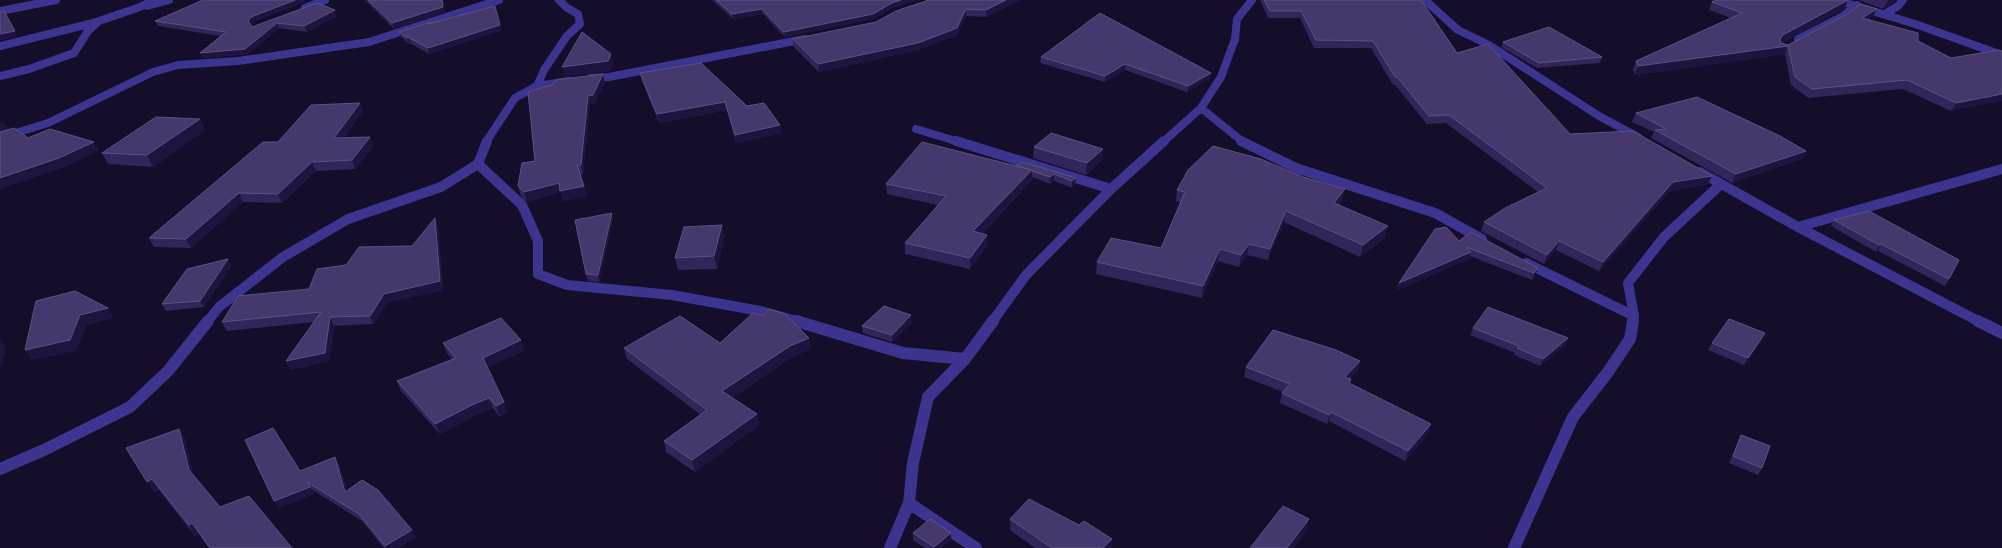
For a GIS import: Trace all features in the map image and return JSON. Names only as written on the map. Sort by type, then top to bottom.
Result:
[{"type":"street","points":[[0,11],[56,0]]},
{"type":"street","points":[[143,7],[154,0]]},
{"type":"street","points":[[0,46],[98,22],[168,0]]},
{"type":"street","points":[[300,10],[325,0]]},
{"type":"street","points":[[0,138],[48,122],[153,72],[178,65],[238,62],[369,42],[499,0]]},
{"type":"street","points":[[537,86],[544,70],[567,36],[580,24],[578,14],[567,8],[559,0]]},
{"type":"street","points":[[890,548],[909,503],[913,462],[928,398],[965,358],[1026,275],[1111,189],[1201,108],[1220,77],[1230,55],[1235,39],[1237,19],[1252,0]]},
{"type":"street","points":[[1425,0],[1458,30],[1489,45],[1599,116],[1646,142]]},
{"type":"street","points":[[1836,0],[1885,14],[2002,55]]},
{"type":"street","points":[[1885,14],[1898,6],[1903,0]]},
{"type":"street","points":[[1789,44],[1842,16],[1857,5]]},
{"type":"street","points":[[0,76],[29,69],[74,53],[82,39],[98,22]]},
{"type":"street","points":[[0,469],[46,449],[130,407],[168,371],[219,307],[283,257],[348,219],[441,187],[478,164],[487,140],[515,98],[537,86],[559,82],[609,77],[814,37]]},
{"type":"street","points":[[1201,108],[1246,145],[1296,168],[1435,213],[1488,242]]},
{"type":"street","points":[[916,130],[1111,189]]},
{"type":"street","points":[[478,164],[522,205],[538,241],[538,274],[567,285],[672,295],[760,311],[828,329],[903,353],[965,358]]},
{"type":"street","points":[[1694,168],[1798,227],[2002,333]]},
{"type":"street","points":[[1798,227],[1969,177],[2002,169]]},
{"type":"street","points":[[1514,548],[1573,417],[1608,372],[1630,339],[1634,316],[1628,283],[1664,237],[1721,184]]},
{"type":"street","points":[[1514,257],[1634,316]]},
{"type":"street","points":[[909,503],[976,548]]},
{"type":"building","points":[[203,0],[295,0],[251,17],[248,21],[252,27],[317,3],[335,10],[304,26],[277,23],[245,49],[200,53],[226,32],[155,21]]},
{"type":"building","points":[[368,0],[442,0],[443,7],[392,23]]},
{"type":"building","points":[[716,0],[901,0],[892,3],[873,14],[784,32],[762,9],[732,14]]},
{"type":"building","points":[[929,0],[1006,0],[986,10],[966,9],[957,28],[918,43],[818,64],[793,39],[876,22],[896,11]]},
{"type":"building","points":[[1264,0],[1421,0],[1457,53],[1488,44],[1570,134],[1633,131],[1712,176],[1673,182],[1603,262],[1559,241],[1547,255],[1484,222],[1505,208],[1547,188],[1449,115],[1429,116],[1397,77],[1395,77],[1373,41],[1316,40],[1301,11],[1270,11]]},
{"type":"building","points":[[1718,0],[1848,0],[1783,35],[1780,39],[1781,43],[1788,45],[1849,13],[1860,4],[1877,9],[1862,18],[1918,33],[1918,41],[1951,58],[1999,50],[2002,51],[2002,94],[1956,103],[1907,80],[1812,89],[1795,77],[1788,46],[1638,66],[1636,61],[1742,13],[1712,2]]},
{"type":"building","points":[[495,6],[500,25],[428,48],[408,37],[407,38],[399,32],[431,22],[428,24]]},
{"type":"building","points":[[4,11],[15,31],[0,34],[0,12]]},
{"type":"building","points":[[1100,13],[1211,73],[1188,86],[1125,64],[1105,76],[1041,57]]},
{"type":"building","points":[[1549,27],[1602,57],[1539,63],[1503,42]]},
{"type":"building","points":[[582,32],[611,54],[608,61],[562,67]]},
{"type":"building","points":[[701,63],[747,106],[764,103],[780,125],[735,135],[725,102],[657,114],[640,73]]},
{"type":"building","points":[[603,74],[593,95],[588,96],[581,165],[577,165],[584,186],[560,191],[559,183],[524,192],[518,186],[522,163],[535,161],[528,92],[554,84],[556,80]]},
{"type":"building","points":[[1697,97],[1780,136],[1806,151],[1736,174],[1655,130],[1666,129],[1636,113]]},
{"type":"building","points":[[360,103],[334,138],[370,137],[352,160],[312,162],[278,194],[239,193],[186,239],[149,238],[263,142],[278,142],[311,105]]},
{"type":"building","points":[[156,117],[200,119],[147,155],[102,153]]},
{"type":"building","points":[[14,128],[28,138],[50,129],[94,142],[59,158],[0,178],[0,132]]},
{"type":"building","points":[[1051,133],[1103,149],[1087,163],[1034,147]]},
{"type":"building","points":[[922,142],[1032,170],[973,231],[987,235],[970,258],[905,243],[946,196],[886,184]]},
{"type":"building","points":[[1213,146],[1261,159],[1303,177],[1345,189],[1334,203],[1388,226],[1363,245],[1286,211],[1270,249],[1249,244],[1241,255],[1220,249],[1203,286],[1097,262],[1111,238],[1161,248],[1185,192],[1177,190],[1188,170]]},
{"type":"building","points":[[1022,162],[1076,178],[1072,181],[1054,174],[1050,177],[1016,166]]},
{"type":"building","points":[[1869,211],[1959,260],[1949,279],[1881,244],[1879,245],[1834,220]]},
{"type":"building","points":[[612,213],[598,275],[586,274],[575,220]]},
{"type":"building","points":[[435,218],[440,281],[384,294],[370,316],[330,317],[325,353],[286,361],[321,312],[222,322],[238,296],[309,289],[317,269],[346,265],[359,247],[412,246]]},
{"type":"building","points":[[722,225],[714,256],[675,258],[684,227]]},
{"type":"building","points":[[1446,227],[1459,241],[1471,232],[1538,268],[1534,273],[1466,247],[1471,252],[1399,283],[1435,229]]},
{"type":"building","points":[[228,259],[200,301],[162,304],[187,269]]},
{"type":"building","points":[[75,291],[108,308],[80,315],[70,340],[25,350],[36,301]]},
{"type":"building","points":[[884,306],[911,315],[892,335],[862,326]]},
{"type":"building","points":[[1488,307],[1568,338],[1543,359],[1517,348],[1519,346],[1473,328]]},
{"type":"building","points":[[769,309],[785,314],[809,338],[790,346],[722,391],[757,414],[692,460],[664,441],[707,410],[624,348],[680,316],[720,343],[753,313],[763,316]]},
{"type":"building","points":[[501,318],[521,340],[483,358],[504,402],[496,406],[489,398],[435,424],[397,381],[456,358],[443,343]]},
{"type":"building","points":[[1729,319],[1765,333],[1748,358],[1712,343]]},
{"type":"building","points":[[1273,330],[1336,350],[1360,361],[1345,377],[1351,379],[1349,383],[1431,424],[1408,451],[1331,412],[1329,415],[1282,393],[1290,384],[1246,367]]},
{"type":"building","points":[[273,428],[300,471],[335,457],[345,492],[362,480],[378,490],[412,530],[385,546],[359,514],[307,482],[310,487],[274,501],[245,440]]},
{"type":"building","points":[[179,429],[189,470],[220,507],[249,496],[292,548],[210,548],[192,523],[189,525],[152,479],[147,482],[126,448]]},
{"type":"building","points":[[1741,435],[1770,446],[1762,468],[1733,456]]},
{"type":"building","points":[[1029,499],[1079,525],[1084,521],[1112,539],[1103,548],[1052,548],[1010,519]]},
{"type":"building","points":[[1283,506],[1309,519],[1287,548],[1250,548]]},
{"type":"building","points":[[930,519],[951,533],[934,547],[913,533]]}]
